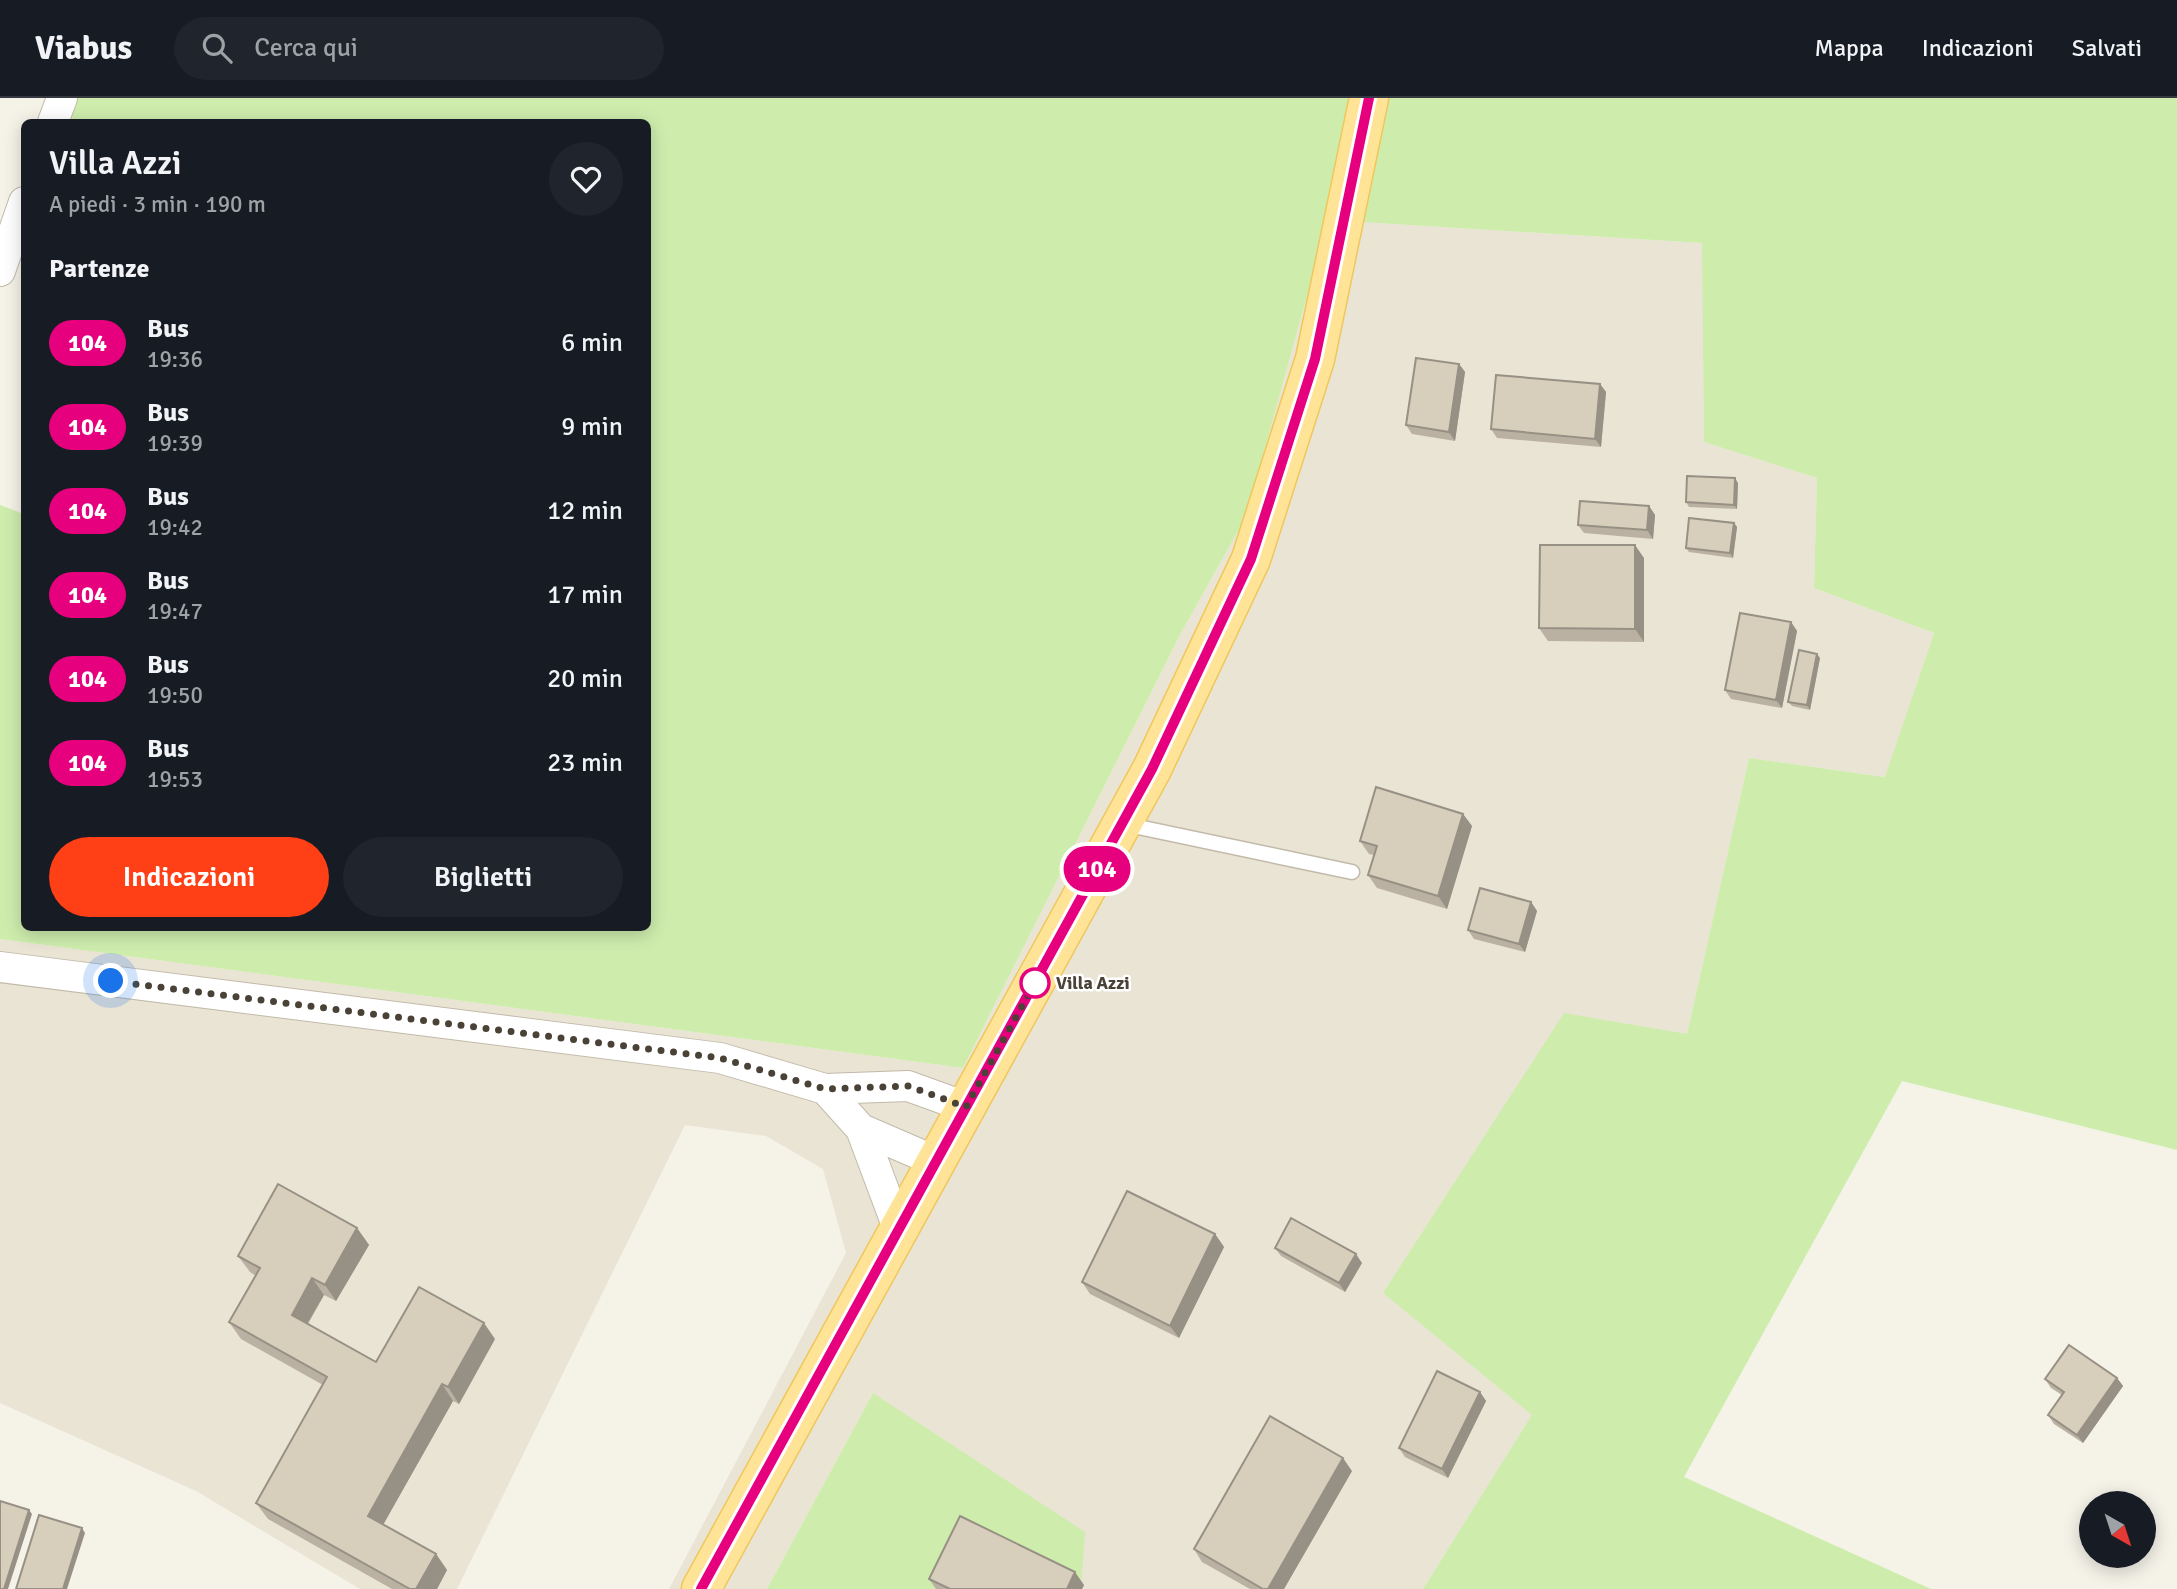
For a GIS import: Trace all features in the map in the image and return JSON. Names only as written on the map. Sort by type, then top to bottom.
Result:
[{"type":"main road","points":[[701,1589],[1152,769],[1251,559],[1315,359],[1369,98]]},
{"type":"street","points":[[54,119],[62,98]]},
{"type":"street","points":[[0,271],[21,211]]},
{"type":"street","points":[[0,967],[720,1058],[825,1089],[908,1086],[966,1107]]},
{"type":"street","points":[[825,1089],[861,1129],[898,1228]]},
{"type":"street","points":[[861,1129],[935,1161]]},
{"type":"lane","points":[[1122,824],[1352,872]]},
{"type":"shaded area","points":[[1328,220],[1703,243],[1704,442],[1817,478],[1814,588],[1934,633],[1886,777],[1749,758],[1687,1034],[1384,1293],[1533,1415],[1423,1589],[1081,1589],[873,1393],[767,1589],[669,1589],[846,1253],[823,1169],[766,1136],[685,1125],[457,1589],[360,1589],[196,1491],[0,1403],[0,939],[963,1068],[1182,631],[1246,517]]},
{"type":"green space","points":[[70,98],[2177,98],[2177,1150],[1902,1081],[1684,1477],[1931,1589],[1423,1589],[1532,1415],[1383,1293],[1564,1013],[1687,1034],[1749,758],[1885,777],[1934,633],[1814,588],[1817,478],[1704,442],[1702,243],[1328,220],[1246,517],[1182,631],[963,1068],[0,939],[0,505],[21,513],[21,931],[651,931],[651,119],[62,119]]},
{"type":"green space","points":[[873,1393],[1085,1532],[1081,1589],[767,1589]]},
{"type":"building","points":[[1416,358],[1459,364],[1449,432],[1406,425]]},
{"type":"building","points":[[1496,375],[1600,384],[1595,439],[1491,429]]},
{"type":"building","points":[[1687,476],[1735,478],[1734,505],[1686,502]]},
{"type":"building","points":[[1580,501],[1649,506],[1647,530],[1578,525]]},
{"type":"building","points":[[1689,518],[1734,523],[1730,553],[1686,548]]},
{"type":"building","points":[[1540,545],[1635,545],[1635,629],[1539,628]]},
{"type":"building","points":[[1740,613],[1791,622],[1776,700],[1725,690]]},
{"type":"building","points":[[1799,650],[1817,654],[1807,705],[1788,702]]},
{"type":"building","points":[[1376,787],[1463,814],[1438,896],[1368,875],[1377,846],[1360,841]]},
{"type":"building","points":[[1480,888],[1531,902],[1519,944],[1468,930]]},
{"type":"building","points":[[278,1184],[357,1228],[325,1285],[312,1278],[292,1315],[376,1362],[419,1287],[484,1323],[448,1387],[442,1384],[368,1516],[436,1554],[416,1589],[410,1589],[256,1503],[327,1377],[229,1322],[260,1268],[238,1256]]},
{"type":"building","points":[[1127,1191],[1215,1234],[1170,1326],[1082,1282]]},
{"type":"building","points":[[1291,1218],[1356,1254],[1339,1283],[1275,1248]]},
{"type":"building","points":[[2069,1345],[2117,1378],[2077,1435],[2048,1415],[2064,1392],[2045,1379]]},
{"type":"building","points":[[1437,1371],[1480,1392],[1442,1469],[1399,1448]]},
{"type":"building","points":[[1270,1416],[1343,1458],[1268,1589],[1263,1589],[1194,1549]]},
{"type":"building","points":[[0,1501],[29,1510],[4,1589],[0,1589]]},
{"type":"building","points":[[39,1515],[82,1528],[63,1589],[16,1589]]},
{"type":"building","points":[[960,1516],[1075,1572],[1067,1589],[950,1589],[929,1579]]},
{"type":"bus line","name":"104","points":[[701,1589],[810,1386],[1152,769],[1251,559],[1315,359],[1364,133],[1369,98]]},
{"type":"place","name":"Villa Azzi","points":[[1035,983]]},
{"type":"route","points":[[111,981],[720,1058],[825,1089],[908,1086],[966,1107],[1035,983]]}]
